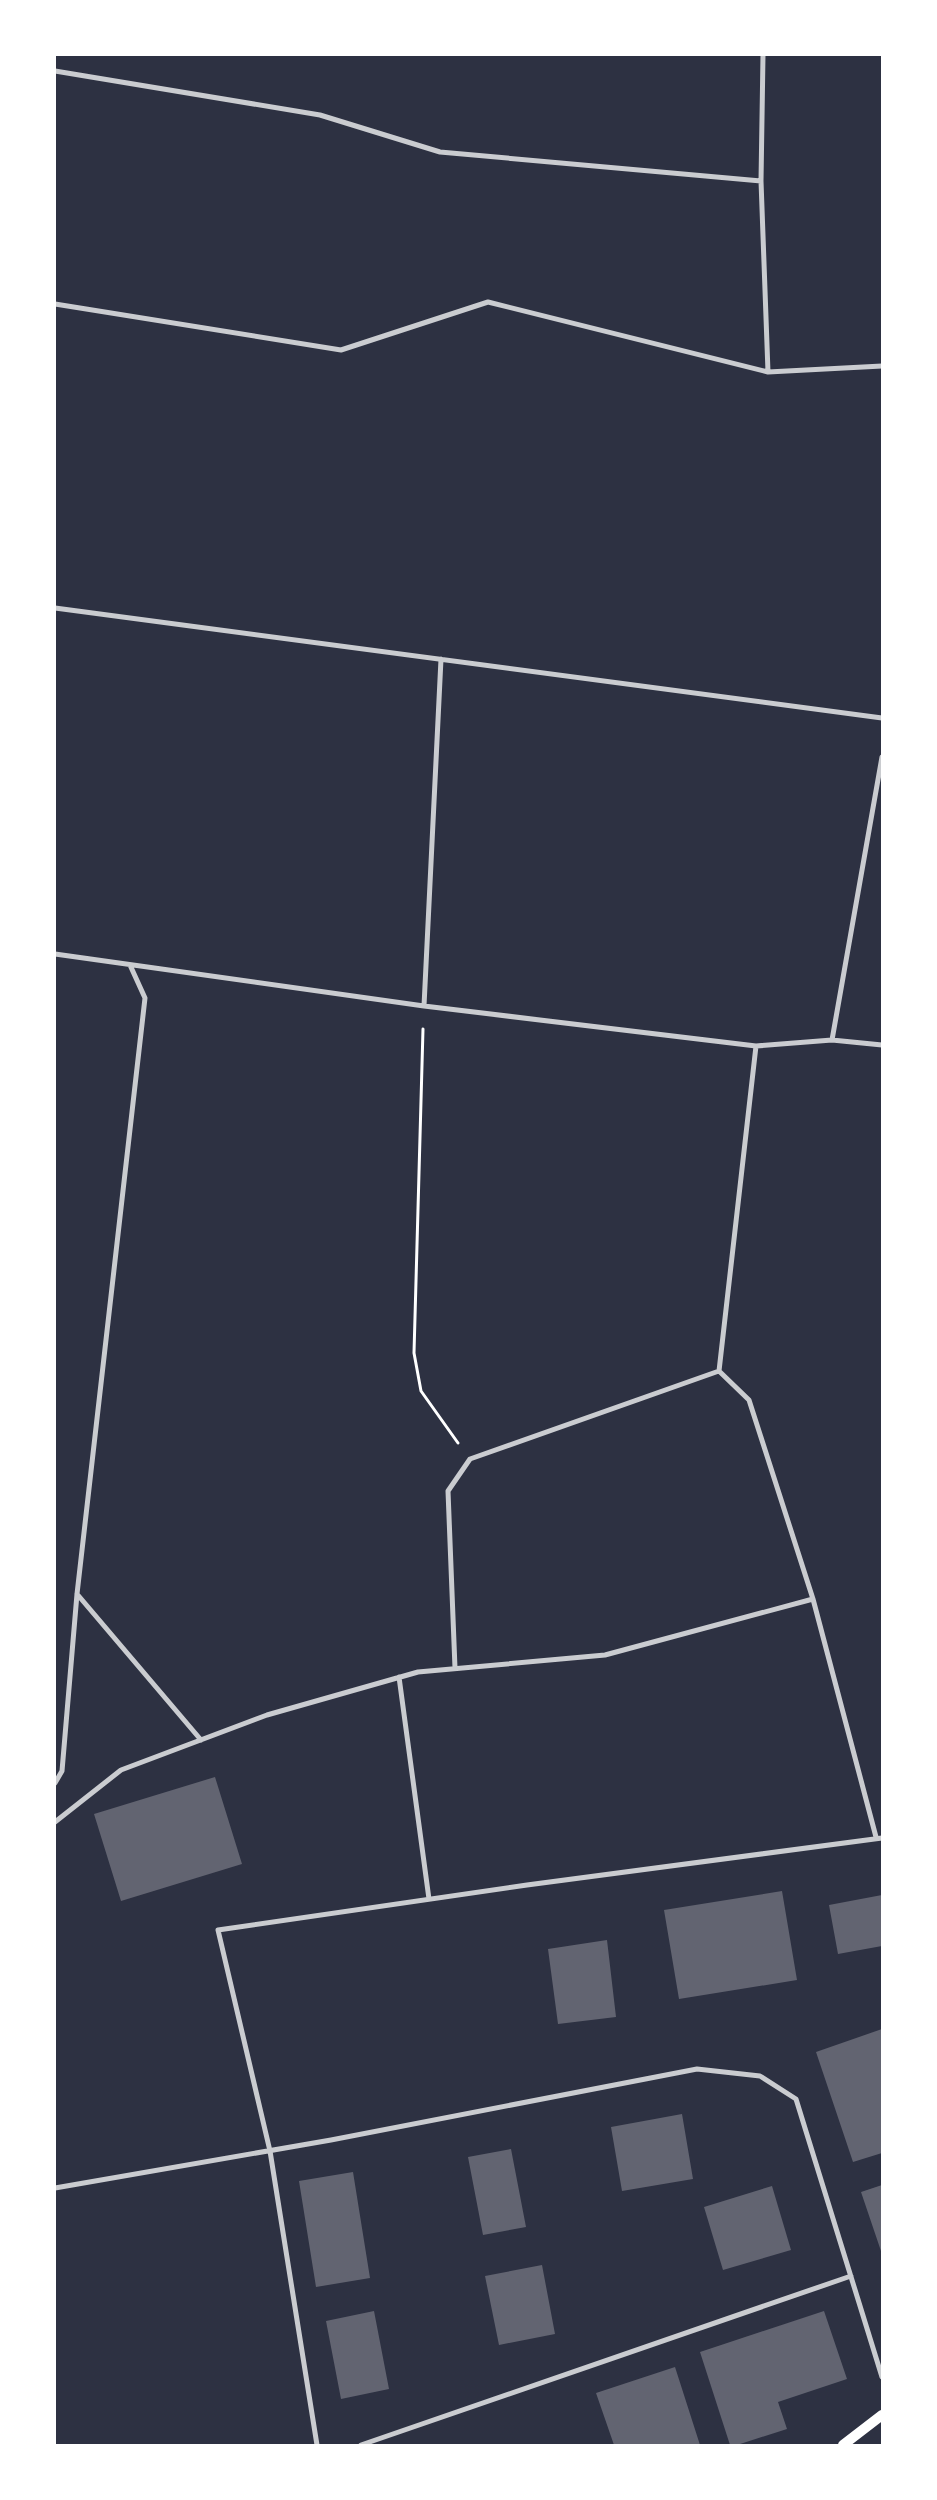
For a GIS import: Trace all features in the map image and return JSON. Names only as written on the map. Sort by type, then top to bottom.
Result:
[{"type":"main road","points":[[843,2445],[882,2415]]},
{"type":"street","points":[[763,55],[761,181],[768,372]]},
{"type":"street","points":[[55,71],[320,115],[440,152],[761,181]]},
{"type":"street","points":[[55,304],[342,350],[488,302],[768,372],[882,366]]},
{"type":"street","points":[[55,608],[882,718]]},
{"type":"street","points":[[424,1006],[441,659]]},
{"type":"street","points":[[832,1040],[882,757]]},
{"type":"street","points":[[55,954],[424,1006],[756,1046],[832,1040],[882,1044]]},
{"type":"street","points":[[55,1783],[62,1771],[77,1594],[145,998],[130,965]]},
{"type":"street","points":[[719,1371],[756,1046]]},
{"type":"street","points":[[455,1668],[448,1490],[470,1459],[719,1371]]},
{"type":"street","points":[[317,2445],[270,2151],[218,1930],[879,1837],[812,1599],[749,1400],[719,1371]]},
{"type":"street","points":[[77,1594],[201,1740]]},
{"type":"street","points":[[55,1822],[121,1770],[267,1714],[418,1672],[605,1655],[812,1599]]},
{"type":"street","points":[[399,1677],[429,1899]]},
{"type":"street","points":[[55,2188],[270,2151],[697,2069],[760,2076],[796,2099],[882,2377]]},
{"type":"street","points":[[361,2445],[851,2276]]},
{"type":"path","points":[[424,1006],[414,1352],[421,1391],[470,1459]]},
{"type":"building","points":[[215,1777],[242,1864],[121,1901],[94,1814]]},
{"type":"building","points":[[782,1891],[797,1980],[679,1999],[664,1910]]},
{"type":"building","points":[[882,1895],[882,1946],[838,1954],[829,1905]]},
{"type":"building","points":[[607,1940],[616,2017],[558,2024],[548,1949]]},
{"type":"building","points":[[882,2029],[882,2153],[853,2162],[816,2052]]},
{"type":"building","points":[[682,2114],[693,2179],[622,2191],[611,2127]]},
{"type":"building","points":[[511,2149],[526,2227],[483,2235],[468,2157]]},
{"type":"building","points":[[353,2172],[370,2278],[316,2287],[299,2181]]},
{"type":"building","points":[[882,2185],[882,2254],[861,2192]]},
{"type":"building","points":[[772,2186],[791,2250],[723,2270],[704,2207]]},
{"type":"building","points":[[542,2265],[555,2334],[499,2345],[485,2276]]},
{"type":"building","points":[[374,2311],[389,2389],[341,2399],[326,2321]]},
{"type":"building","points":[[824,2311],[847,2379],[778,2402],[787,2429],[737,2445],[730,2445],[700,2352]]},
{"type":"building","points":[[675,2367],[700,2445],[614,2445],[596,2393]]}]
